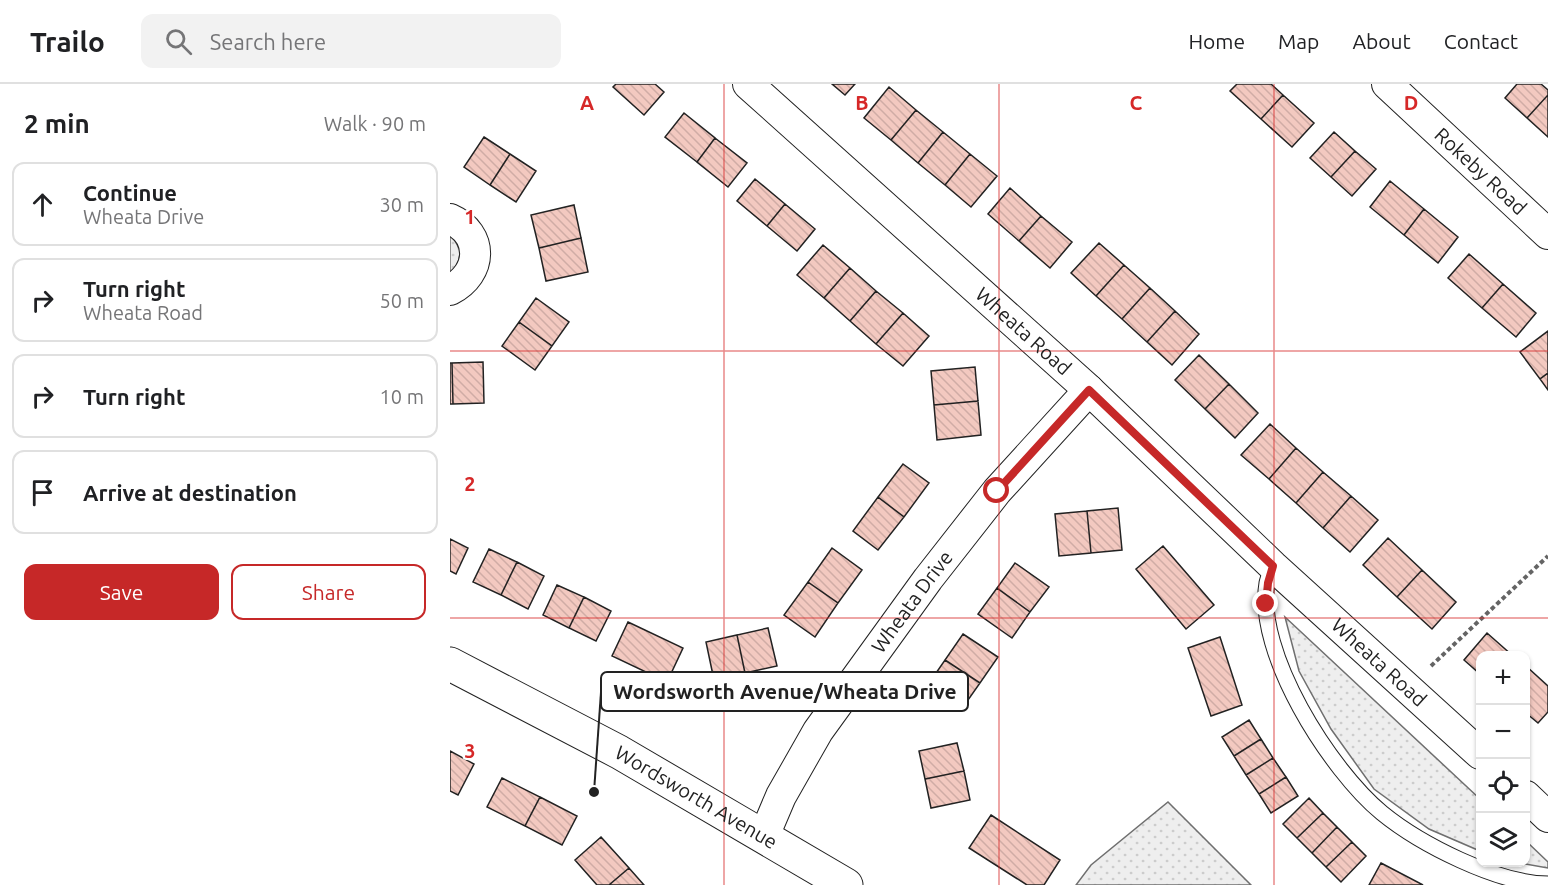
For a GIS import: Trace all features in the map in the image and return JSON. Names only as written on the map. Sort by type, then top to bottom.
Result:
[{"type":"street","name":"Wheata Road","points":[[748,84],[1089,390],[1273,566],[1476,750]]},
{"type":"street","name":"Rokeby Road","points":[[1387,84],[1548,234]]},
{"type":"street","points":[[450,219],[460,223],[472,237],[476,250],[475,263],[471,271],[463,282],[450,290]]},
{"type":"street","name":"Wheata Drive","points":[[764,836],[781,796],[818,731],[928,579],[997,491],[1089,390]]},
{"type":"street","name":"Wordsworth Avenue","points":[[450,664],[619,752],[846,885]]},
{"type":"street","points":[[1530,800],[1548,817]]},
{"type":"lane","points":[[1273,566],[1268,583],[1266,604],[1275,651],[1298,703],[1337,766],[1382,813],[1435,848],[1497,875],[1548,884]]},
{"type":"path","points":[[1408,687],[1548,556]]},
{"type":"shaded area","points":[[450,235],[458,246],[460,256],[450,276]]},
{"type":"shaded area","points":[[1285,617],[1476,795],[1476,849],[1429,829],[1374,789],[1331,729],[1299,671]]},
{"type":"shaded area","points":[[1168,802],[1251,885],[1076,885],[1091,865]]},
{"type":"shaded area","points":[[1530,845],[1548,862],[1548,868],[1530,865]]},
{"type":"building","points":[[616,84],[655,84],[664,92],[644,115],[613,87]]},
{"type":"building","points":[[832,84],[855,84],[845,95]]},
{"type":"building","points":[[1237,84],[1271,84],[1283,95],[1261,119],[1230,91]]},
{"type":"building","points":[[1517,84],[1541,84],[1548,90],[1548,95],[1527,118],[1505,98]]},
{"type":"building","points":[[889,87],[916,110],[891,140],[864,118]]},
{"type":"building","points":[[1283,95],[1314,123],[1292,147],[1261,119]]},
{"type":"building","points":[[1548,95],[1548,137],[1527,118]]},
{"type":"building","points":[[916,110],[943,132],[918,163],[891,140]]},
{"type":"building","points":[[684,113],[715,138],[697,162],[665,137]]},
{"type":"building","points":[[943,132],[970,154],[945,185],[918,163]]},
{"type":"building","points":[[1334,132],[1355,151],[1331,177],[1310,158]]},
{"type":"building","points":[[484,137],[510,154],[490,185],[464,167]]},
{"type":"building","points":[[715,138],[747,163],[728,187],[697,162]]},
{"type":"building","points":[[1355,151],[1376,169],[1352,196],[1331,177]]},
{"type":"building","points":[[510,154],[536,171],[516,202],[490,185]]},
{"type":"building","points":[[970,154],[997,176],[971,207],[945,185]]},
{"type":"building","points":[[755,179],[785,204],[767,226],[737,201]]},
{"type":"building","points":[[1390,181],[1424,209],[1404,235],[1370,207]]},
{"type":"building","points":[[1010,188],[1041,216],[1019,241],[988,214]]},
{"type":"building","points":[[785,204],[815,229],[797,251],[767,226]]},
{"type":"building","points":[[574,205],[581,238],[539,248],[531,215]]},
{"type":"building","points":[[1424,209],[1458,237],[1438,263],[1404,235]]},
{"type":"building","points":[[1041,216],[1072,242],[1050,268],[1019,241]]},
{"type":"building","points":[[581,238],[588,272],[546,281],[539,248]]},
{"type":"building","points":[[1099,243],[1124,265],[1096,296],[1071,273]]},
{"type":"building","points":[[823,245],[850,268],[824,298],[797,275]]},
{"type":"building","points":[[1469,254],[1503,284],[1482,308],[1448,278]]},
{"type":"building","points":[[1124,265],[1150,288],[1122,319],[1096,296]]},
{"type":"building","points":[[850,268],[876,291],[850,321],[824,298]]},
{"type":"building","points":[[1503,284],[1536,313],[1516,337],[1482,308]]},
{"type":"building","points":[[1150,288],[1175,311],[1147,342],[1122,319]]},
{"type":"building","points":[[876,291],[903,313],[876,344],[850,321]]},
{"type":"building","points":[[536,298],[569,322],[552,346],[519,322]]},
{"type":"building","points":[[1175,311],[1199,334],[1172,365],[1147,342]]},
{"type":"building","points":[[903,313],[929,336],[903,366],[876,344]]},
{"type":"building","points":[[519,322],[552,346],[535,370],[502,346]]},
{"type":"building","points":[[1548,331],[1548,373],[1540,379],[1520,352]]},
{"type":"building","points":[[1199,355],[1229,384],[1205,409],[1175,380]]},
{"type":"building","points":[[483,362],[484,403],[453,404],[452,363]]},
{"type":"building","points":[[450,363],[452,363],[453,404],[450,404]]},
{"type":"building","points":[[975,367],[978,401],[934,405],[931,371]]},
{"type":"building","points":[[1548,373],[1548,390],[1540,379]]},
{"type":"building","points":[[1229,384],[1258,413],[1235,438],[1205,409]]},
{"type":"building","points":[[978,401],[981,435],[937,440],[934,405]]},
{"type":"building","points":[[1270,424],[1296,448],[1269,479],[1241,455]]},
{"type":"building","points":[[1296,448],[1323,472],[1296,503],[1269,479]]},
{"type":"building","points":[[903,464],[929,483],[904,517],[878,497]]},
{"type":"building","points":[[1323,472],[1351,496],[1323,528],[1296,503]]},
{"type":"building","points":[[1351,496],[1378,520],[1350,552],[1323,528]]},
{"type":"building","points":[[878,497],[904,517],[878,550],[853,531]]},
{"type":"building","points":[[1118,508],[1122,550],[1091,553],[1087,511]]},
{"type":"building","points":[[1087,511],[1091,553],[1059,556],[1055,514]]},
{"type":"building","points":[[1388,538],[1422,570],[1397,597],[1363,565]]},
{"type":"building","points":[[450,539],[468,548],[456,574],[450,571]]},
{"type":"building","points":[[1163,546],[1214,605],[1186,629],[1136,569]]},
{"type":"building","points":[[832,548],[862,570],[838,603],[808,582]]},
{"type":"building","points":[[489,549],[517,562],[501,595],[473,582]]},
{"type":"building","points":[[517,562],[544,576],[528,609],[501,595]]},
{"type":"building","points":[[1015,563],[1049,587],[1030,612],[997,588]]},
{"type":"building","points":[[1422,570],[1456,602],[1432,629],[1397,597]]},
{"type":"building","points":[[808,582],[838,603],[815,637],[784,615]]},
{"type":"building","points":[[557,585],[584,597],[569,628],[543,615]]},
{"type":"building","points":[[997,588],[1030,612],[1012,638],[978,614]]},
{"type":"building","points":[[584,597],[611,611],[596,641],[569,628]]},
{"type":"building","points":[[628,622],[683,648],[667,682],[612,656]]},
{"type":"building","points":[[768,628],[777,666],[745,673],[737,635]]},
{"type":"building","points":[[1487,633],[1507,651],[1476,651],[1476,670],[1464,660]]},
{"type":"building","points":[[963,634],[998,657],[980,683],[945,660]]},
{"type":"building","points":[[737,635],[745,673],[714,680],[706,642]]},
{"type":"building","points":[[1220,637],[1242,705],[1211,716],[1188,648]]},
{"type":"building","points":[[945,660],[980,683],[961,710],[927,686]]},
{"type":"building","points":[[1530,670],[1548,686],[1548,712],[1538,723],[1530,716]]},
{"type":"building","points":[[1249,720],[1261,739],[1234,756],[1222,737]]},
{"type":"building","points":[[1261,739],[1273,758],[1246,775],[1234,756]]},
{"type":"building","points":[[957,743],[964,771],[925,779],[919,751]]},
{"type":"building","points":[[450,751],[474,764],[458,795],[450,791]]},
{"type":"building","points":[[1273,758],[1286,777],[1259,794],[1246,775]]},
{"type":"building","points":[[964,771],[970,800],[931,808],[925,779]]},
{"type":"building","points":[[1286,777],[1298,796],[1271,813],[1259,794]]},
{"type":"building","points":[[502,778],[540,797],[525,826],[487,807]]},
{"type":"building","points":[[540,797],[577,816],[562,845],[525,826]]},
{"type":"building","points":[[1309,798],[1323,813],[1297,838],[1283,824]]},
{"type":"building","points":[[1323,813],[1337,827],[1312,853],[1297,838]]},
{"type":"building","points":[[991,815],[1060,860],[1044,885],[1027,885],[969,848]]},
{"type":"building","points":[[1337,827],[1352,842],[1326,867],[1312,853]]},
{"type":"building","points":[[601,837],[629,868],[609,885],[597,885],[575,860]]},
{"type":"building","points":[[1352,842],[1366,856],[1341,882],[1326,867]]},
{"type":"building","points":[[1381,863],[1423,885],[1369,885]]},
{"type":"building","points":[[629,868],[644,885],[609,885]]},
{"type":"place","name":"Wordsworth Avenue/Wheata Drive","points":[[594,792]]},
{"type":"route","points":[[997,491],[1089,390],[1273,566],[1268,583],[1266,604]]}]
